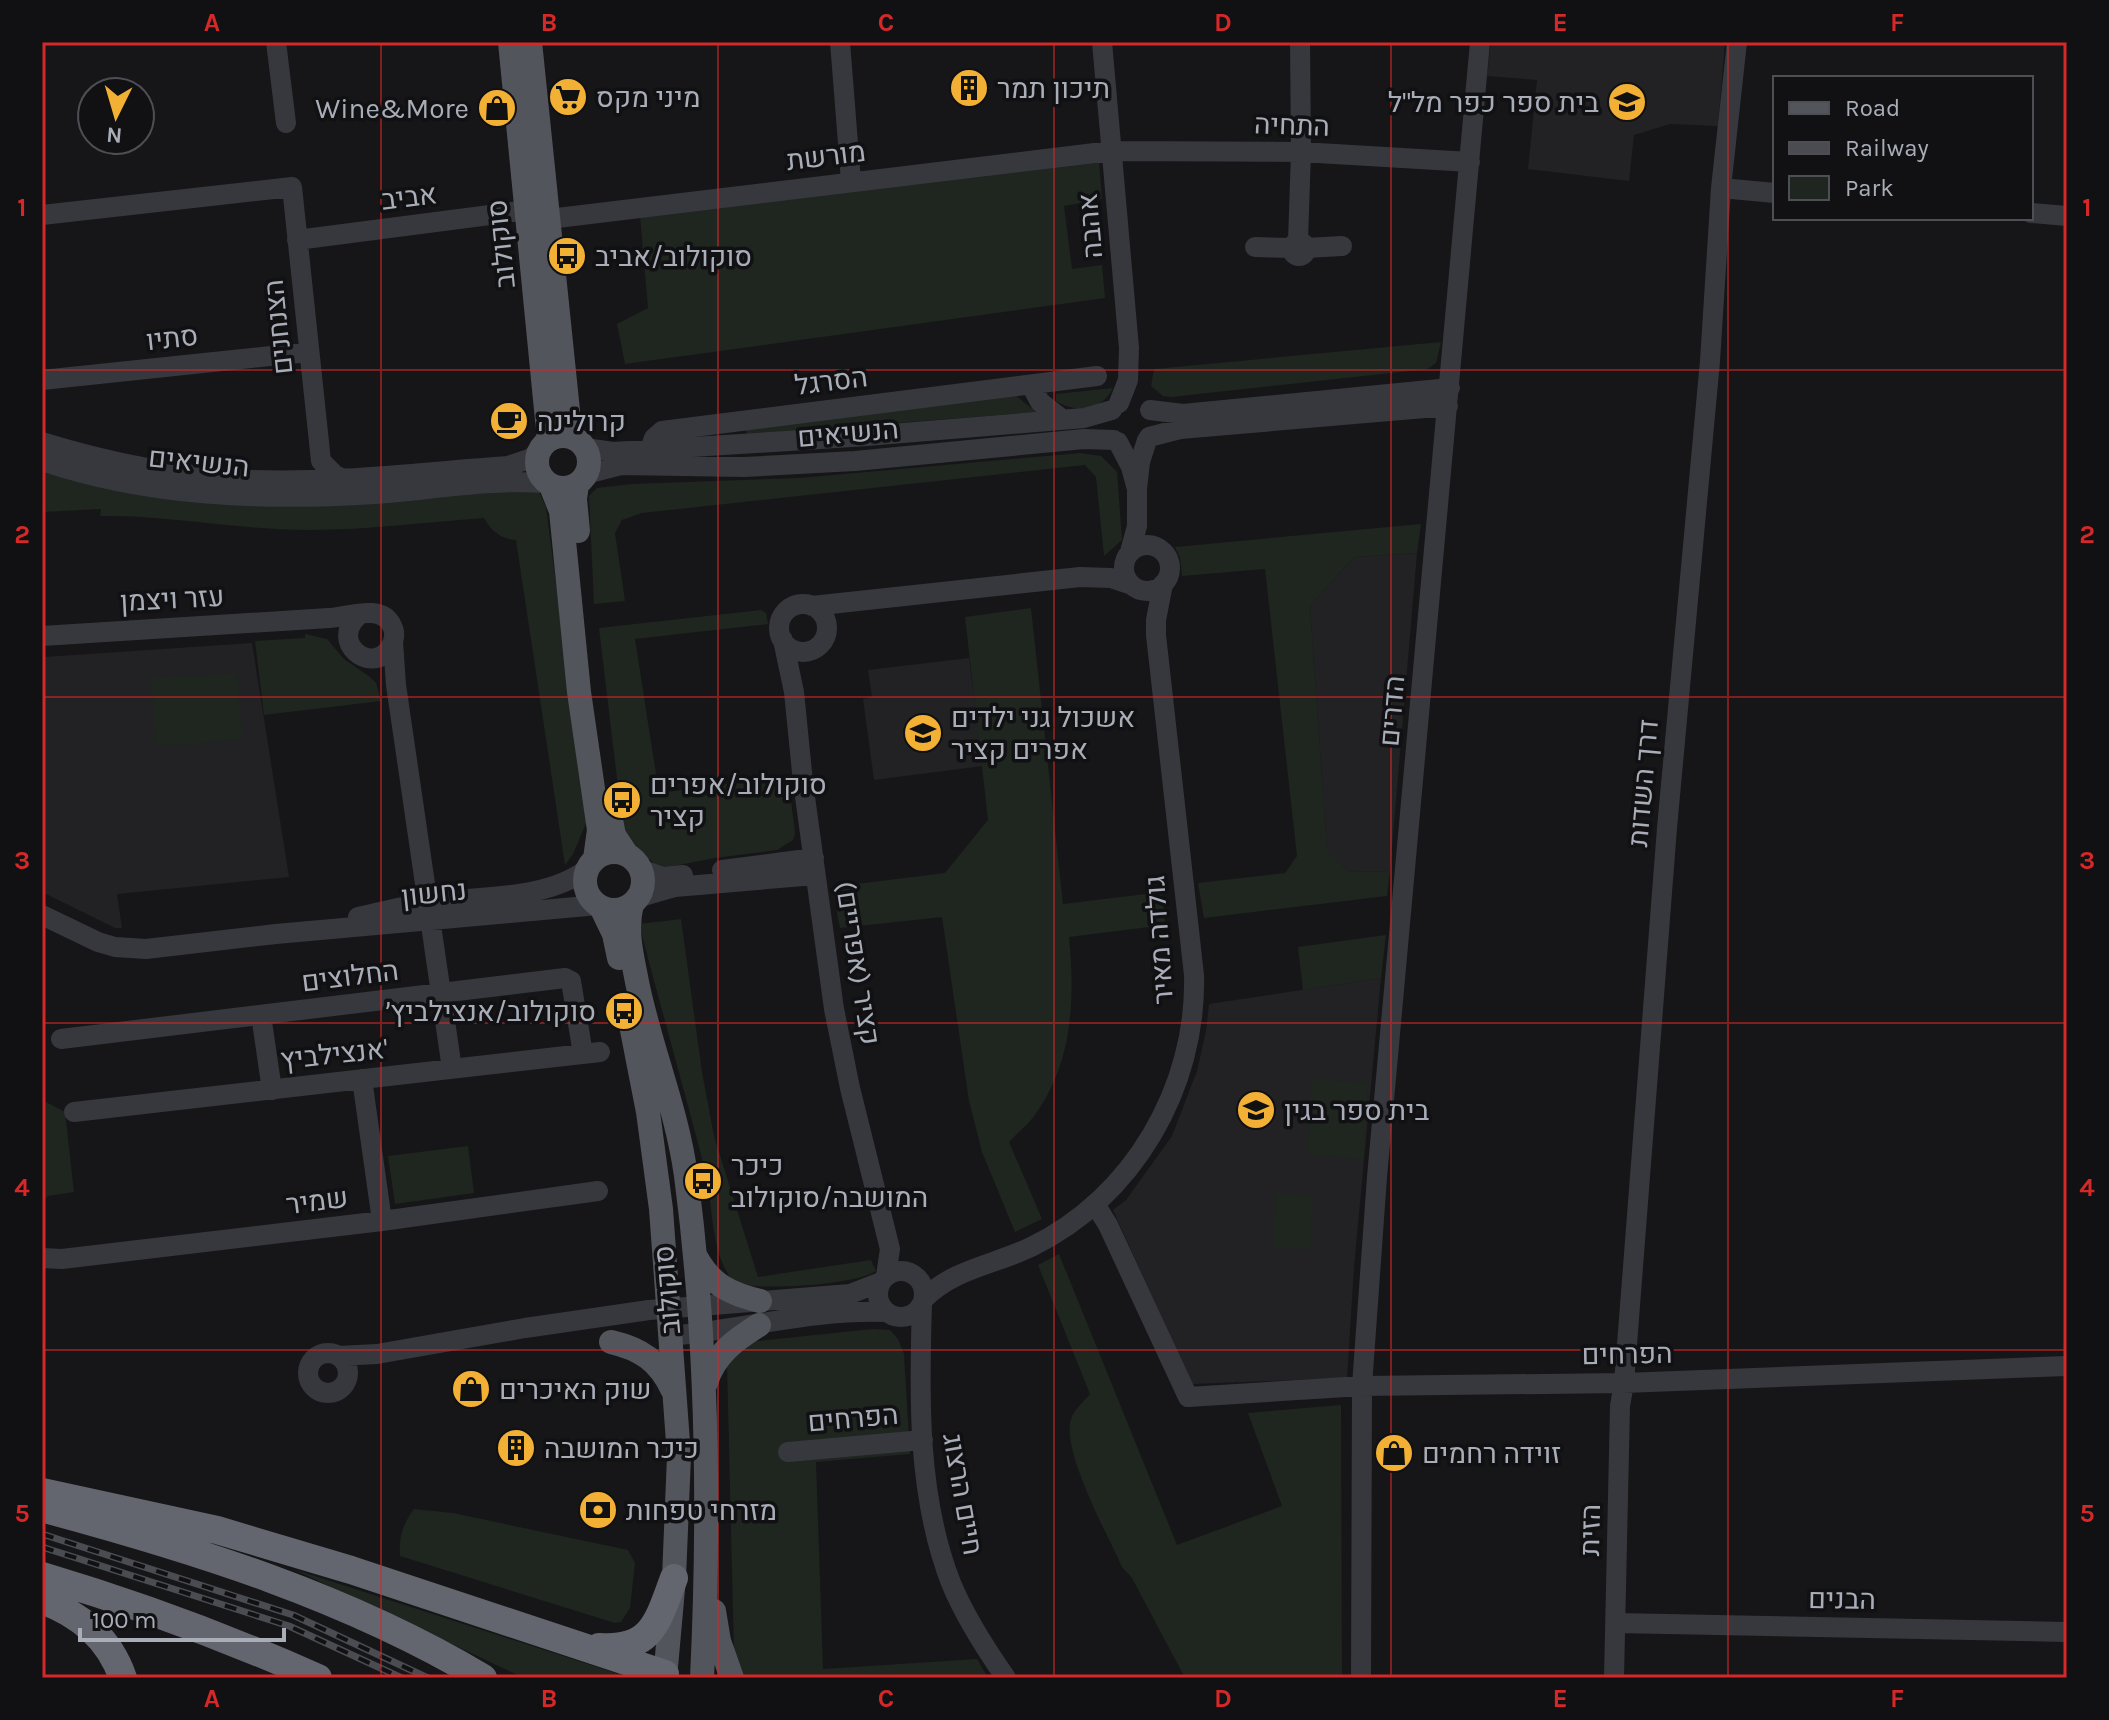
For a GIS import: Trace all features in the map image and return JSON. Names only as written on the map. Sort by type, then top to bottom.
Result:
[{"type":"highway","points":[[42,1492],[217,1530],[351,1570],[668,1677]]},
{"type":"highway","points":[[42,1508],[294,1586],[430,1647],[483,1678]]},
{"type":"highway","points":[[42,1576],[199,1628],[318,1678]]},
{"type":"highway","points":[[574,1645],[624,1647],[645,1637],[657,1623],[674,1578]]},
{"type":"highway","points":[[42,1600],[77,1616],[100,1636],[110,1649],[123,1678]]},
{"type":"main road","name":"סוקולוב","points":[[510,42],[570,430],[561,445]]},
{"type":"main road","name":"סוקולוב","points":[[530,42],[538,215]]},
{"type":"main road","points":[[561,445],[589,461],[582,479],[575,504],[601,759],[611,825],[619,845],[633,862],[643,883],[635,901],[614,910],[592,900],[585,886],[599,830],[579,692],[561,511],[537,466],[561,445]]},
{"type":"main road","points":[[548,484],[566,488],[582,479]]},
{"type":"main road","points":[[592,864],[609,853],[633,862]]},
{"type":"main road","name":"סוקולוב","points":[[635,901],[628,918],[630,947],[641,1001],[680,1141],[699,1306],[704,1389],[702,1678]]},
{"type":"main road","name":"סוקולוב","points":[[600,906],[614,934],[641,1069],[656,1165],[670,1308],[679,1456],[668,1677]]},
{"type":"main road","points":[[694,1253],[717,1285],[740,1296],[759,1313],[722,1354],[704,1389]]},
{"type":"main road","points":[[611,1342],[645,1354],[658,1365],[676,1396]]},
{"type":"main road","points":[[704,1532],[719,1641],[732,1678]]},
{"type":"street","points":[[276,42],[286,123]]},
{"type":"street","points":[[840,42],[851,181]]},
{"type":"street","name":"אהבה","points":[[1102,42],[1129,348],[1128,380],[1115,407]]},
{"type":"street","points":[[1298,246],[1300,42]]},
{"type":"street","name":"הדרים","points":[[1362,1386],[1377,1177],[1480,42]]},
{"type":"street","name":"דרך השדות","points":[[1624,1383],[1645,1094],[1710,361],[1721,188],[1737,42]]},
{"type":"street","name":"מורשת","points":[[538,215],[1111,151]]},
{"type":"street","name":"התחיה","points":[[1111,151],[1301,152],[1470,162]]},
{"type":"street","name":"הצנחנים","points":[[42,215],[292,187],[321,461]]},
{"type":"street","points":[[1721,188],[1773,193]]},
{"type":"street","points":[[2033,213],[2067,216]]},
{"type":"street","name":"אביב","points":[[297,240],[538,215]]},
{"type":"street","points":[[1255,247],[1342,246]]},
{"type":"street","name":"סתיו","points":[[42,380],[309,352]]},
{"type":"street","name":"הסרגל","points":[[650,450],[654,438],[662,431],[1097,376]]},
{"type":"street","points":[[1031,385],[1048,410],[1063,420]]},
{"type":"street","points":[[1116,441],[1128,446],[1180,429],[1449,397]]},
{"type":"street","points":[[812,606],[825,619],[819,642],[795,650],[783,640],[779,625],[786,611],[800,604],[863,602],[1080,577],[1111,578],[1146,591],[1163,584],[1170,573],[1168,557],[1157,547],[1138,499],[1131,467],[1108,426],[1115,407],[1131,400],[1150,410],[1183,414],[1449,397]]},
{"type":"street","name":"הנשיאים","points":[[42,442],[99,458],[177,473],[241,479],[307,480],[508,466],[561,445],[613,452],[650,450],[1063,420],[1084,418],[1115,407]]},
{"type":"street","points":[[1133,586],[1124,573],[1138,499],[1140,462],[1154,423],[1150,410]]},
{"type":"street","name":"הנשיאים","points":[[582,479],[621,465],[790,466],[1084,439],[1116,441]]},
{"type":"street","name":"הנשיאים","points":[[42,461],[130,483],[240,496],[321,496],[548,484]]},
{"type":"street","points":[[307,480],[321,461],[341,478]]},
{"type":"street","points":[[1080,577],[1105,569],[1142,545],[1157,547]]},
{"type":"street","name":"גולדה מאיר","points":[[922,1302],[932,1291],[958,1274],[1034,1246],[1095,1204],[1135,1160],[1160,1121],[1180,1074],[1192,1023],[1194,998],[1192,950],[1156,635],[1163,584]]},
{"type":"street","name":"גולדה מאיר","points":[[1133,586],[1148,611],[1156,635]]},
{"type":"street","name":"קציר (אפריים)","points":[[794,692],[799,669],[819,642],[840,616],[863,602]]},
{"type":"street","points":[[397,690],[386,670],[357,654],[348,638],[349,627],[359,615],[382,614],[392,626],[397,690],[452,1069]]},
{"type":"street","name":"עזר ויצמן","points":[[42,636],[359,615]]},
{"type":"street","name":"עזר ויצמן","points":[[305,620],[329,624],[348,638]]},
{"type":"street","name":"קציר (אפריים)","points":[[783,640],[794,692],[814,867],[842,1047],[887,1238],[890,1258],[884,1279]]},
{"type":"street","points":[[371,659],[385,654],[393,642]]},
{"type":"street","points":[[633,862],[653,875],[671,877],[814,867]]},
{"type":"street","name":"נחשון","points":[[42,915],[83,936],[129,949],[276,934],[430,912],[568,882],[592,864]]},
{"type":"street","points":[[635,901],[675,887],[814,867]]},
{"type":"street","name":"נחשון","points":[[430,912],[600,906]]},
{"type":"street","name":"החלוצים","points":[[61,1039],[565,978],[571,981],[591,1053]]},
{"type":"street","points":[[261,1015],[272,1090]]},
{"type":"street","name":"אנצילביץ'","points":[[74,1112],[591,1053]]},
{"type":"street","points":[[362,1079],[382,1221]]},
{"type":"street","name":"שמיר","points":[[42,1258],[75,1257],[382,1221],[598,1191]]},
{"type":"street","name":"הפרחים","points":[[1095,1204],[1188,1397],[1362,1386],[1624,1383],[2067,1366]]},
{"type":"street","name":"קציר (אפריים)","points":[[887,1238],[901,1263],[912,1273]]},
{"type":"street","points":[[338,1356],[377,1354],[525,1328],[670,1308],[699,1306],[759,1313],[803,1316],[911,1315],[922,1302],[924,1289],[912,1273],[896,1271],[850,1294],[759,1313],[701,1333],[672,1336]]},
{"type":"street","name":"גולדה מאיר","points":[[912,1273],[958,1274]]},
{"type":"street","points":[[884,1279],[878,1297],[890,1314],[907,1328],[920,1357]]},
{"type":"street","name":"חיים הרצוג","points":[[922,1302],[923,1440],[926,1477],[942,1556],[969,1620],[1006,1678]]},
{"type":"street","name":"הזית","points":[[1614,1678],[1620,1406],[1624,1383]]},
{"type":"street","points":[[1361,1678],[1362,1386]]},
{"type":"street","name":"הפרחים","points":[[788,1452],[923,1440]]},
{"type":"street","name":"הבנים","points":[[1616,1623],[2067,1632]]},
{"type":"shaded area","name":"בית ספר כפר מל\"ל","points":[[1491,42],[1725,42],[1718,126],[1670,124],[1634,135],[1629,181],[1528,169],[1537,80],[1487,76]]},
{"type":"shaded area","points":[[1417,553],[1390,871],[1350,872],[1327,851],[1310,606],[1354,557]]},
{"type":"shaded area","points":[[252,643],[289,877],[117,894],[122,928],[115,928],[42,892],[44,657]]},
{"type":"shaded area","name":"אשכול גני ילדים אפרים קציר","points":[[969,658],[983,766],[874,780],[863,699],[872,697],[868,670]]},
{"type":"shaded area","points":[[1381,978],[1354,1267],[1347,1378],[1192,1384],[1113,1210],[1126,1200],[1172,1136],[1197,1071],[1209,1004]]},
{"type":"green space","points":[[1099,160],[1102,199],[1064,206],[1072,269],[1102,265],[1105,298],[625,364],[617,324],[648,308],[640,215]]},
{"type":"green space","points":[[1441,342],[1436,363],[1428,369],[1171,397],[1163,396],[1151,386],[1154,369]]},
{"type":"green space","points":[[1113,388],[1103,401],[1088,408],[1072,408],[1056,401],[1056,394]]},
{"type":"green space","points":[[1015,395],[1036,412],[747,435],[745,427]]},
{"type":"green space","points":[[1080,453],[1101,456],[1117,472],[1122,540],[1104,556],[1096,477],[1085,465],[642,513],[622,520],[615,533],[625,601],[594,604],[589,496],[597,488],[799,478]]},
{"type":"green space","points":[[42,465],[539,492],[546,507],[587,821],[565,865],[516,540],[497,534],[484,518],[303,530],[100,516],[101,509],[42,512]]},
{"type":"green space","points":[[1421,524],[1417,553],[1354,557],[1310,606],[1327,850],[1350,872],[1390,871],[1387,896],[1204,918],[1198,883],[1285,873],[1297,856],[1265,569],[1182,576],[1175,547]]},
{"type":"green space","points":[[1031,608],[1063,904],[1162,892],[1165,925],[1069,937],[1071,1007],[1064,1052],[1048,1095],[1032,1119],[1009,1142],[1042,1219],[1015,1232],[982,1152],[969,1101],[942,917],[840,928],[832,887],[945,873],[988,820],[965,617]]},
{"type":"green space","points":[[761,610],[766,613],[768,624],[635,639],[659,793],[788,776],[795,833],[793,840],[777,850],[668,867],[655,864],[632,845],[623,829],[599,628]]},
{"type":"green space","points":[[305,634],[327,639],[344,659],[376,683],[381,701],[264,715],[255,641],[305,638]]},
{"type":"green space","points":[[238,673],[242,740],[156,746],[151,678]]},
{"type":"green space","points":[[681,919],[714,1136],[758,1277],[871,1260],[876,1271],[829,1283],[764,1286],[734,1283],[726,1270],[716,1242],[704,1166],[639,924]]},
{"type":"green space","points":[[1386,935],[1381,978],[1303,990],[1298,947]]},
{"type":"green space","points":[[1312,1079],[1368,1083],[1363,1159],[1307,1155]]},
{"type":"green space","points":[[42,1100],[65,1112],[74,1192],[48,1196],[42,1202]]},
{"type":"green space","points":[[468,1146],[474,1193],[395,1204],[388,1156]]},
{"type":"green space","points":[[1276,1194],[1313,1196],[1310,1249],[1273,1247]]},
{"type":"green space","points":[[1059,1254],[1177,1545],[1282,1506],[1248,1413],[1341,1405],[1342,1678],[1185,1678],[1132,1578],[1122,1567],[1088,1493],[1073,1451],[1071,1419],[1090,1394],[1038,1265]]},
{"type":"green space","points":[[873,1329],[890,1330],[904,1354],[910,1454],[816,1462],[823,1669],[977,1659],[988,1678],[744,1678],[734,1652],[727,1365],[739,1343]]},
{"type":"green space","points":[[414,1509],[453,1513],[628,1550],[635,1563],[630,1608],[621,1622],[615,1623],[400,1556],[402,1531]]},
{"type":"green space","points":[[293,1569],[631,1678],[524,1678]]},
{"type":"railway","points":[[42,1534],[293,1615],[428,1678]]},
{"type":"railway","points":[[42,1547],[289,1626],[402,1678]]},
{"type":"place","name":"תיכון תמר","points":[[969,88]]},
{"type":"place","name":"מיני מקס","points":[[568,97]]},
{"type":"place","name":"בית ספר כפר מל\"ל","points":[[1627,102]]},
{"type":"place","name":"Wine&More","points":[[497,108]]},
{"type":"place","name":"סוקולוב/אביב","points":[[567,256]]},
{"type":"place","name":"קרולינה","points":[[509,421]]},
{"type":"place","name":"אשכול גני ילדים אפרים קציר","points":[[923,733]]},
{"type":"place","name":"סוקולוב/אפרים קציר","points":[[622,800]]},
{"type":"place","name":"סוקולוב/אנצילביץ׳","points":[[624,1011]]},
{"type":"place","name":"בית ספר בגין","points":[[1256,1110]]},
{"type":"place","name":"כיכר המושבה/סוקולוב","points":[[703,1181]]},
{"type":"place","name":"שוק האיכרים","points":[[471,1389]]},
{"type":"place","name":"כיכר המושבה","points":[[516,1448]]},
{"type":"place","name":"זוידה רחמים","points":[[1394,1453]]},
{"type":"place","name":"מזרחי טפחות","points":[[598,1510]]}]
